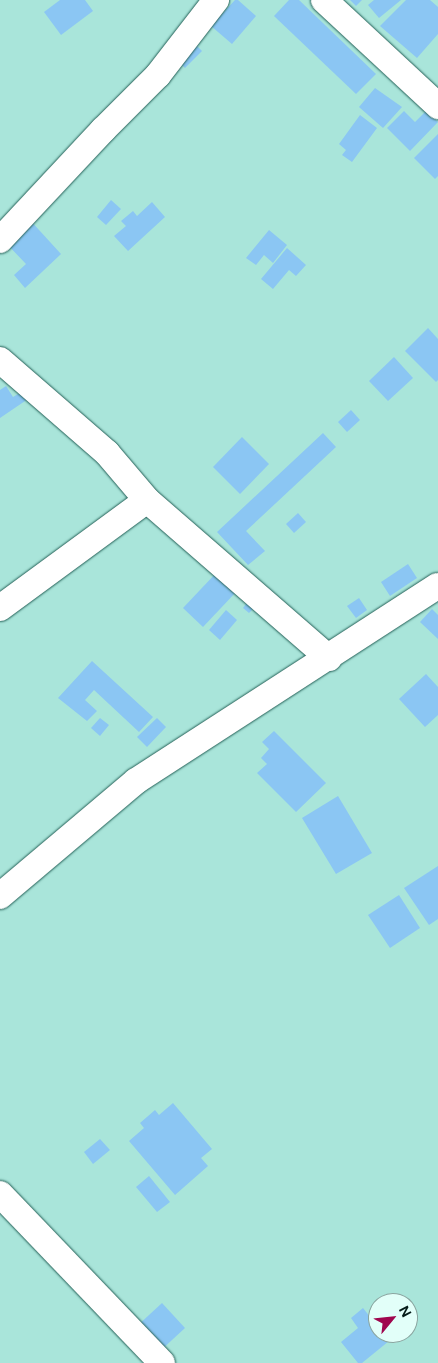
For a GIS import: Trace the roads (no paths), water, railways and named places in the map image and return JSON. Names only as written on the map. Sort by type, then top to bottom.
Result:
[{"type":"street","points":[[0,240],[103,130],[158,75],[216,0]]},
{"type":"street","points":[[324,0],[438,106]]},
{"type":"street","points":[[0,360],[107,453],[147,500],[328,658]]},
{"type":"street","points":[[0,608],[147,500]]},
{"type":"street","points":[[0,896],[136,781],[438,586]]},
{"type":"street","points":[[0,1194],[162,1363]]}]
